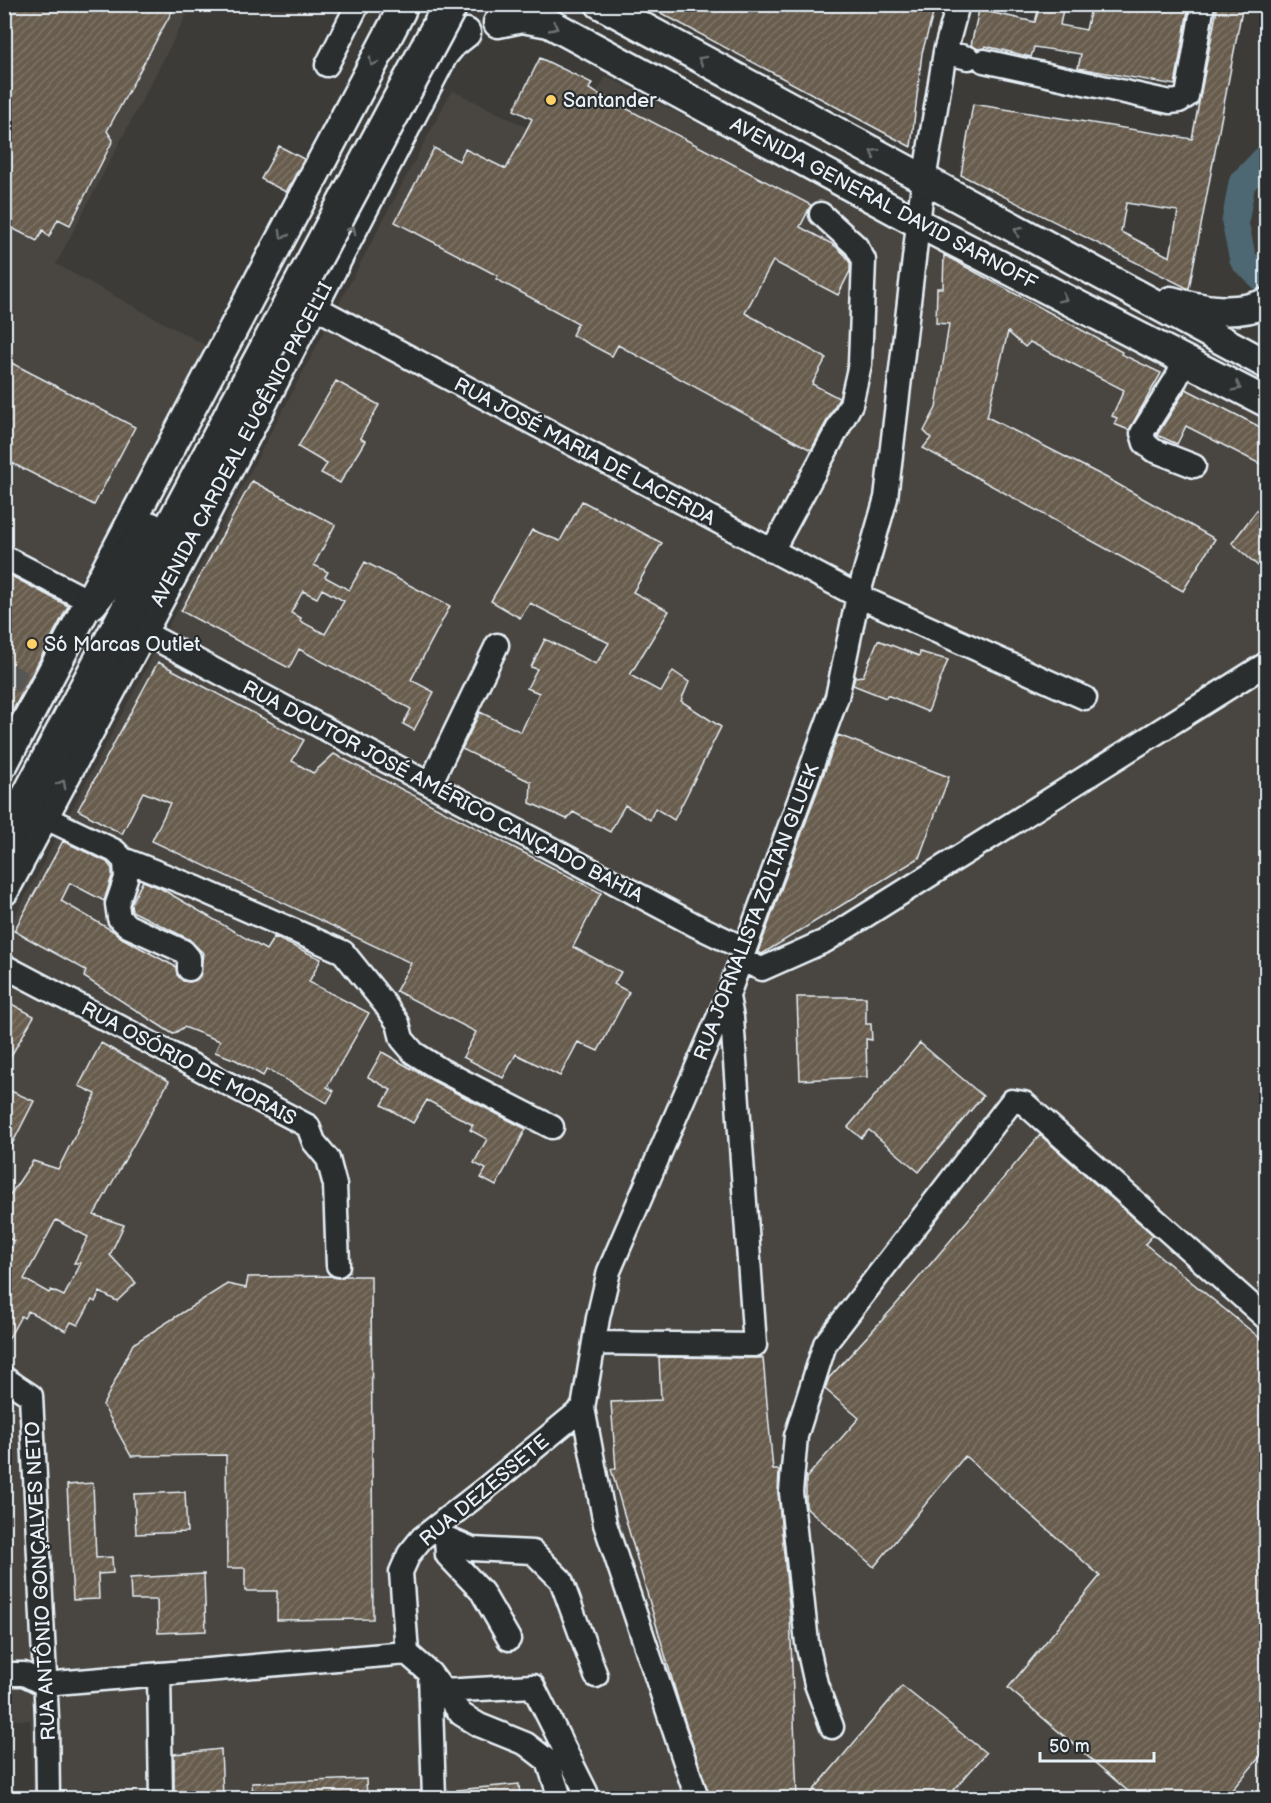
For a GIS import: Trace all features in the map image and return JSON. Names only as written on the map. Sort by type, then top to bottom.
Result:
[{"type":"highway","name":"AVENIDA CARDEAL EUGÊNIO PACELLI","points":[[4,803],[150,529],[228,400],[451,4]]},
{"type":"highway","name":"AVENIDA CARDEAL EUGÊNIO PACELLI","points":[[4,843],[94,675],[228,400],[408,7]]},
{"type":"highway","points":[[94,675],[106,663],[188,534],[200,524]]},
{"type":"highway","points":[[90,602],[150,529]]},
{"type":"main road","name":"AVENIDA GENERAL DAVID SARNOFF","points":[[600,4],[1125,289]]},
{"type":"main road","points":[[4,763],[38,690],[90,602],[408,7],[420,25],[443,32],[466,33]]},
{"type":"main road","name":"AVENIDA GENERAL DAVID SARNOFF","points":[[466,33],[482,29],[508,14],[549,24],[918,224],[1266,402]]},
{"type":"main road","name":"AVENIDA CARDEAL EUGÊNIO PACELLI","points":[[4,891],[200,524],[443,55],[466,33]]},
{"type":"main road","points":[[1125,289],[1200,310],[1227,311],[1266,303]]},
{"type":"main road","points":[[1125,289],[1266,364]]},
{"type":"street","points":[[327,65],[358,4]]},
{"type":"street","name":"RUA JORNALISTA ZOLTAN GLUEK","points":[[697,1798],[606,1524],[583,1408],[609,1271],[728,995],[837,697],[858,596],[886,498],[918,224],[945,52],[958,4]]},
{"type":"street","points":[[945,52],[1170,102],[1179,101],[1187,96],[1203,4]]},
{"type":"street","points":[[772,550],[851,404],[860,364],[864,260],[856,246],[821,214]]},
{"type":"street","name":"RUA JOSÉ MARIA DE LACERDA","points":[[313,306],[858,596],[1085,698]]},
{"type":"street","points":[[1185,361],[1142,433],[1145,443],[1153,450],[1194,466]]},
{"type":"street","points":[[4,557],[90,602]]},
{"type":"street","name":"RUA DOUTOR JOSÉ AMÉRICO CANÇADO BAHIA","points":[[142,632],[695,925],[743,954],[762,969],[825,941],[1266,664]]},
{"type":"street","points":[[430,784],[497,645]]},
{"type":"street","points":[[44,817],[116,851],[125,861],[126,878],[117,904],[119,918],[128,926],[183,951],[189,958],[189,969]]},
{"type":"street","points":[[123,859],[197,888],[343,952],[384,1003],[398,1023],[402,1039],[414,1053],[441,1070],[552,1127]]},
{"type":"street","name":"RUA OSÓRIO DE MORAIS","points":[[4,966],[308,1126],[314,1142],[328,1159],[335,1185],[338,1265]]},
{"type":"street","points":[[594,1343],[755,1345],[732,1018],[728,995]]},
{"type":"street","points":[[831,1726],[816,1684],[807,1643],[791,1492],[796,1436],[825,1344],[1012,1101],[1024,1103],[1266,1318]]},
{"type":"street","name":"RUA ANTÔNIO GONÇALVES NETO","points":[[4,1378],[31,1396],[47,1717],[48,1798]]},
{"type":"street","name":"RUA DEZESSETE","points":[[407,1653],[401,1572],[409,1554],[422,1538],[441,1533],[583,1408]]},
{"type":"street","points":[[441,1533],[447,1555],[482,1592],[509,1639]]},
{"type":"street","points":[[441,1533],[472,1549],[532,1552],[561,1580],[596,1676]]},
{"type":"street","points":[[4,1674],[24,1674],[44,1684],[407,1653],[437,1682],[460,1714],[479,1725],[526,1744],[548,1761],[560,1798]]},
{"type":"street","points":[[159,1674],[161,1798]]},
{"type":"street","points":[[434,1798],[437,1682]]},
{"type":"street","points":[[437,1682],[533,1686],[587,1798]]},
{"type":"shaded area","points":[[5,5],[192,5],[56,264],[212,349],[5,744]]},
{"type":"shaded area","points":[[606,76],[1266,417],[1266,1798],[33,1798],[30,1720],[4,1720],[4,937],[452,90],[566,147]]},
{"type":"building","points":[[4,4],[176,4],[107,131],[113,140],[70,225],[58,219],[49,237],[43,230],[37,241],[4,224]]},
{"type":"building","points":[[644,4],[936,4],[922,53],[911,147]]},
{"type":"building","points":[[1040,4],[1064,4],[1060,25],[1086,30],[1092,4],[1189,4],[1175,85],[1078,68],[1081,54],[1034,47],[1031,57],[985,46],[985,48],[978,49],[971,45],[979,10],[1035,22]]},
{"type":"building","points":[[1218,4],[1243,4],[1189,289],[961,175],[973,104],[1192,139]],"holes":[[[1126,203],[1178,211],[1170,257],[1121,232]]]},
{"type":"building","points":[[540,58],[592,83],[589,89],[811,205],[800,227],[834,245],[850,263],[850,271],[838,295],[773,261],[745,313],[826,358],[812,384],[839,398],[811,450],[618,345],[612,356],[572,335],[578,323],[496,279],[498,276],[395,222],[434,148],[459,161],[465,149],[506,169],[532,119],[514,110]]},
{"type":"building","points":[[279,146],[304,159],[286,192],[261,179]]},
{"type":"building","points":[[944,255],[1122,352],[1121,354],[1161,373],[1129,430],[1114,424],[1117,418],[1112,416],[1124,390],[1030,342],[1025,347],[1008,332],[987,417],[1105,477],[1215,539],[1183,591],[923,448],[931,438],[924,431],[936,408],[949,324],[936,323],[937,288],[943,288]]},
{"type":"building","points":[[4,359],[135,427],[94,505],[4,459]]},
{"type":"building","points":[[336,381],[379,405],[360,438],[365,441],[340,483],[321,473],[327,464],[298,447]]},
{"type":"building","points":[[1186,389],[1266,430],[1266,467],[1186,426],[1177,444],[1157,435]]},
{"type":"building","points":[[252,481],[335,525],[314,565],[328,572],[325,577],[349,590],[365,562],[450,606],[411,680],[434,692],[414,730],[403,724],[411,709],[299,649],[289,668],[181,611]],"holes":[[[322,589],[344,601],[325,634],[300,621],[301,618],[291,613],[303,591],[317,598]]]},
{"type":"building","points":[[1266,498],[1266,573],[1232,543]]},
{"type":"building","points":[[582,501],[662,543],[633,592],[669,611],[630,675],[661,692],[673,671],[689,682],[681,701],[721,727],[674,820],[655,808],[650,820],[625,805],[610,832],[573,812],[567,819],[530,803],[531,782],[462,749],[480,712],[521,732],[539,693],[527,688],[537,669],[531,667],[545,639],[596,664],[609,643],[530,603],[520,618],[491,601],[532,530],[560,541]]},
{"type":"building","name":"Só Marcas Outlet","points":[[4,572],[68,606],[4,727]]},
{"type":"building","points":[[878,640],[919,656],[920,652],[948,660],[928,712],[887,695],[886,698],[853,685],[855,677],[863,676]]},
{"type":"building","points":[[158,662],[304,740],[292,761],[313,773],[334,754],[601,893],[573,947],[621,972],[614,984],[629,992],[598,1051],[578,1042],[560,1076],[516,1054],[503,1078],[463,1057],[476,1032],[396,991],[411,963],[152,841],[170,803],[143,792],[122,834],[78,810]]},
{"type":"building","points":[[838,735],[949,777],[919,858],[762,954],[758,952]]},
{"type":"building","points":[[63,841],[107,862],[112,869],[112,876],[104,901],[70,883],[61,901],[176,967],[177,975],[183,981],[190,982],[200,976],[203,953],[189,939],[132,911],[131,904],[143,881],[160,888],[266,950],[274,937],[321,959],[309,982],[369,1013],[327,1087],[334,1091],[327,1103],[267,1069],[263,1076],[236,1060],[215,1052],[220,1041],[184,1027],[173,1034],[84,977],[86,970],[14,931]]},
{"type":"building","points":[[797,997],[866,997],[866,1024],[871,1024],[872,1040],[866,1039],[867,1077],[800,1080]]},
{"type":"building","points":[[4,1000],[34,1016],[4,1068]]},
{"type":"building","points":[[101,1043],[169,1081],[94,1215],[124,1225],[110,1255],[136,1283],[117,1301],[100,1292],[95,1302],[92,1300],[78,1325],[71,1322],[66,1331],[28,1311],[24,1318],[21,1316],[4,1347],[4,1260],[14,1241],[4,1236],[4,1193],[10,1195],[33,1161],[58,1169],[96,1094],[79,1086]],"holes":[[[56,1220],[88,1237],[74,1263],[81,1263],[64,1296],[51,1290],[49,1293],[24,1279]]]},
{"type":"building","points":[[920,1043],[983,1096],[919,1172],[869,1130],[861,1138],[848,1127]]},
{"type":"building","points":[[382,1052],[526,1129],[496,1186],[481,1178],[486,1169],[474,1163],[487,1139],[470,1130],[473,1125],[427,1100],[413,1123],[382,1105],[391,1090],[368,1077]]},
{"type":"building","points":[[4,1088],[34,1101],[4,1160]]},
{"type":"building","points":[[1040,1135],[1153,1235],[1145,1244],[1266,1343],[1266,1750],[1225,1798],[1136,1798],[1008,1688],[1100,1576],[965,1456],[874,1567],[806,1507],[806,1478],[859,1418],[825,1389],[829,1378],[894,1307]]},
{"type":"building","points":[[331,1276],[338,1278],[371,1276],[373,1619],[277,1620],[277,1591],[245,1591],[245,1568],[227,1568],[226,1455],[131,1456],[103,1405],[133,1344],[227,1284],[246,1288],[248,1277]]},
{"type":"building","points":[[659,1357],[763,1358],[773,1470],[779,1470],[778,1493],[790,1615],[797,1798],[710,1798],[679,1703],[611,1469],[616,1469],[611,1402],[661,1400]]},
{"type":"building","points":[[93,1483],[96,1558],[112,1557],[113,1573],[98,1574],[99,1599],[73,1600],[67,1485]]},
{"type":"building","points":[[185,1492],[187,1532],[136,1534],[134,1494]]},
{"type":"building","points":[[204,1574],[206,1631],[158,1633],[157,1600],[131,1600],[130,1578]]},
{"type":"building","points":[[902,1686],[986,1753],[947,1798],[807,1798]]},
{"type":"building","points":[[221,1749],[223,1798],[174,1798],[174,1754]]},
{"type":"building","points":[[366,1779],[367,1798],[253,1798],[252,1783]]},
{"type":"building","points":[[519,1784],[520,1798],[458,1798],[457,1790]]},
{"type":"waterway","points":[[1266,158],[1242,183],[1235,222],[1243,260],[1266,281]]},
{"type":"tunnel","points":[[4,672],[34,688]]},
{"type":"place","name":"Santander","points":[[551,100]]},
{"type":"place","name":"Só Marcas Outlet","points":[[32,644]]}]
